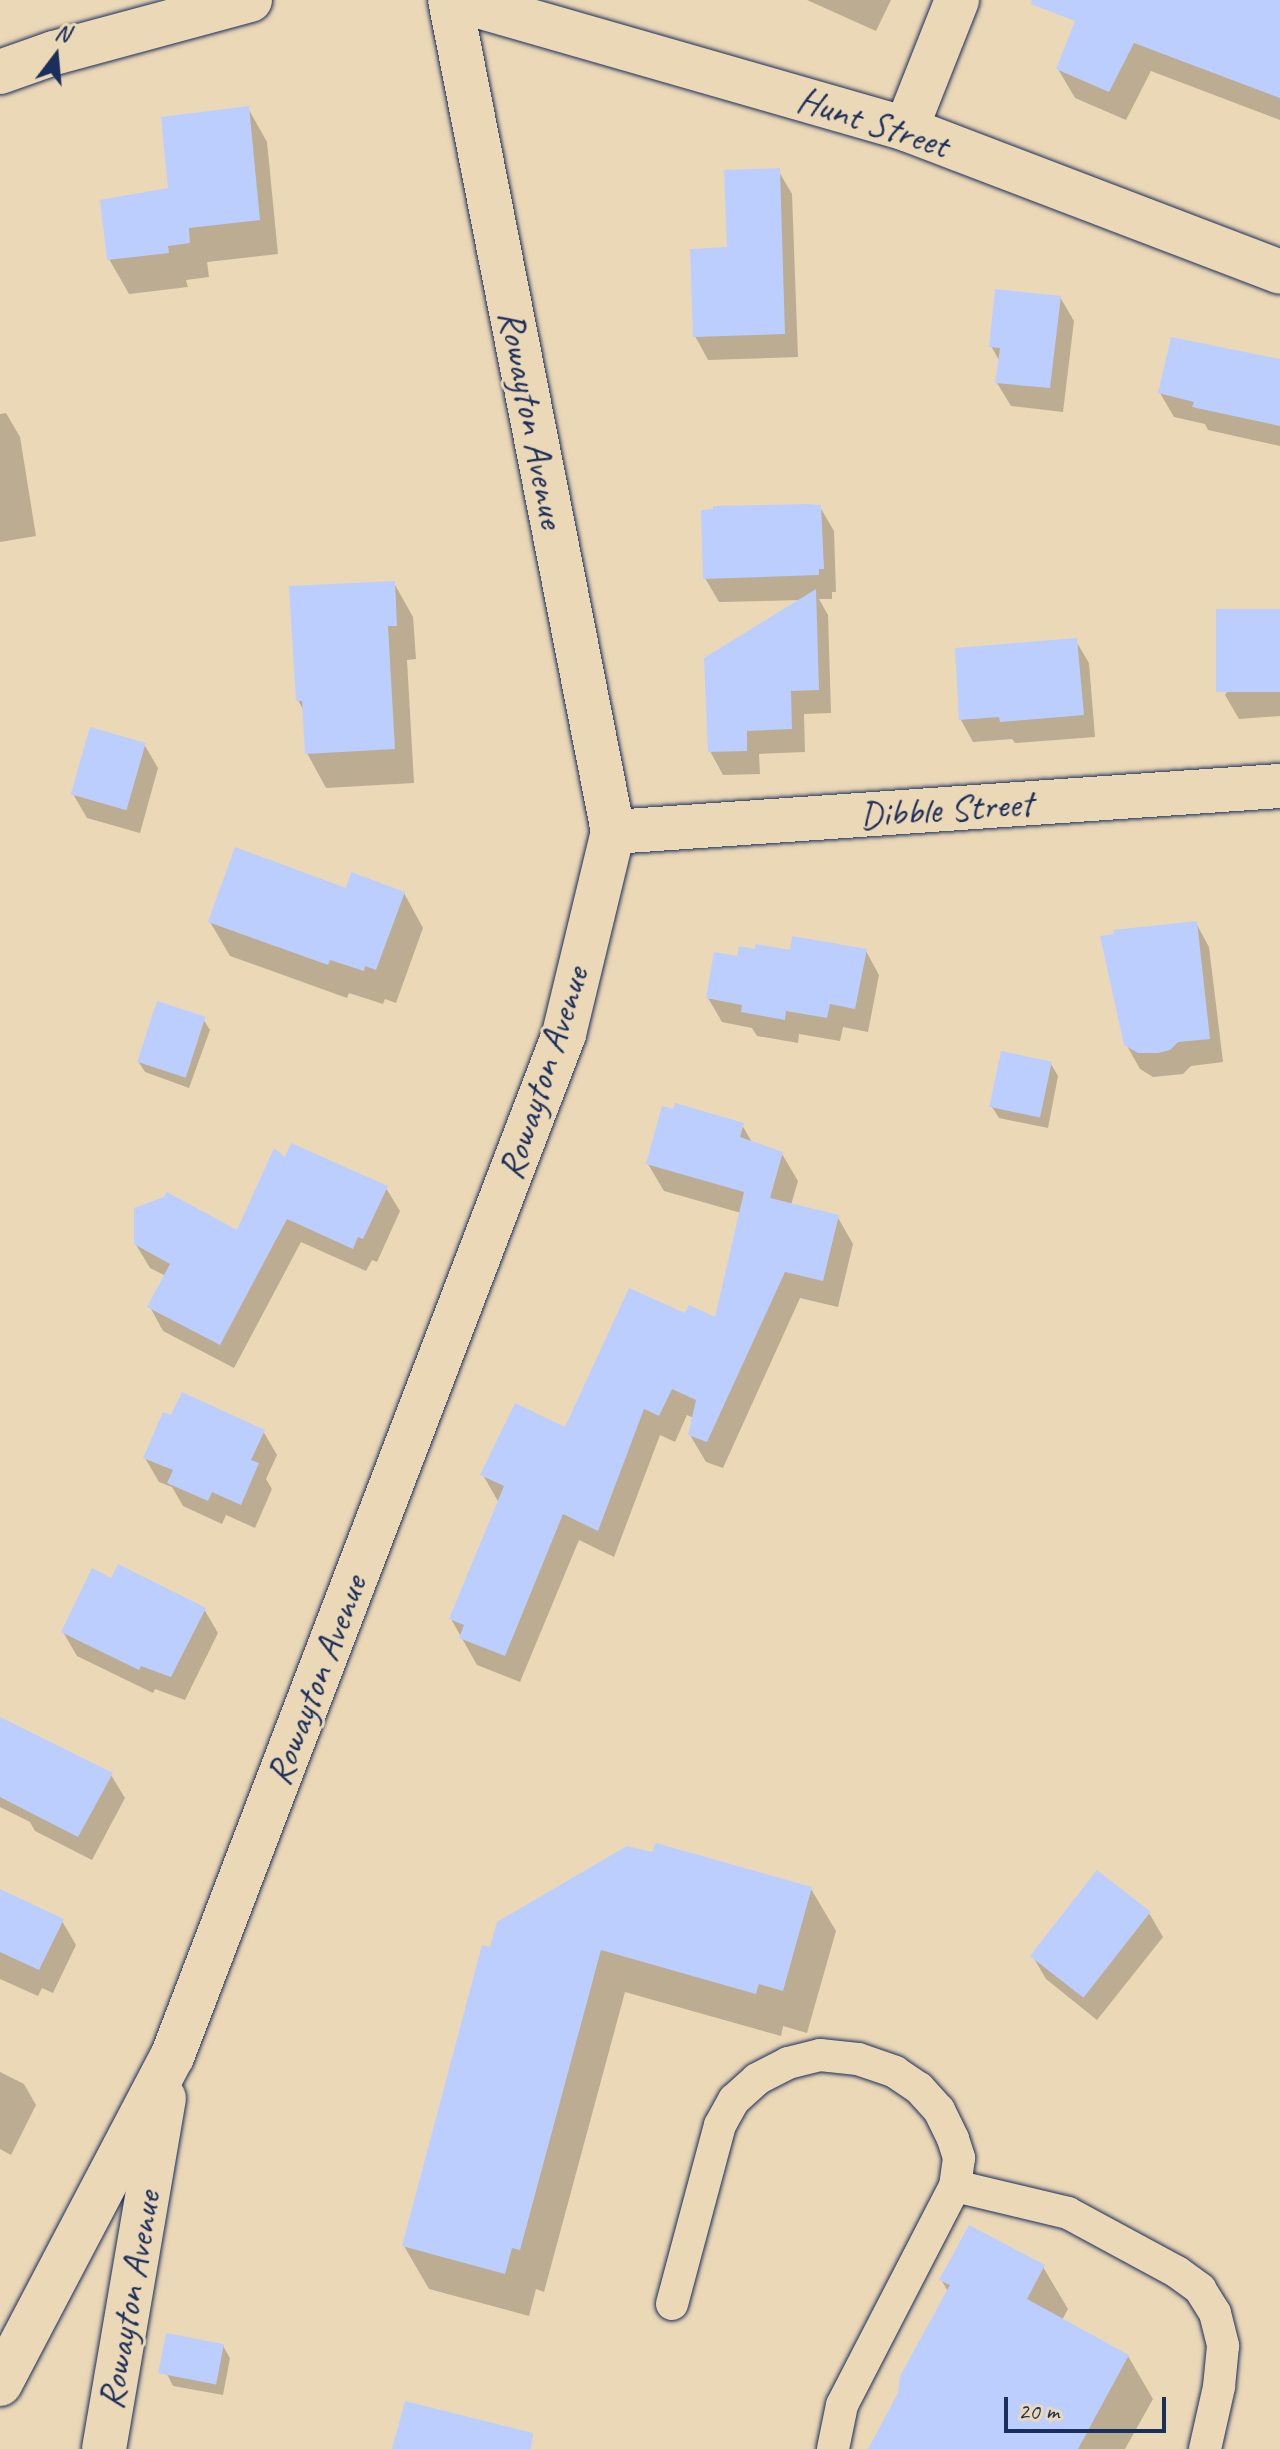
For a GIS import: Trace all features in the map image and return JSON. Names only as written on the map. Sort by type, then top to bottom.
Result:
[{"type":"street","points":[[0,72],[54,53],[250,0]]},
{"type":"street","name":"Rowayton Avenue","points":[[0,2384],[172,2057],[564,1034],[613,832],[450,0]]},
{"type":"street","name":"Hunt Street","points":[[457,0],[906,129],[1280,272]]},
{"type":"street","points":[[906,129],[957,0]]},
{"type":"street","name":"Dibble Street","points":[[613,832],[1280,786]]},
{"type":"street","name":"Rowayton Avenue","points":[[104,2449],[172,2057]]},
{"type":"lane","points":[[672,2304],[720,2125],[734,2100],[757,2079],[788,2063],[820,2055],[858,2059],[895,2072],[919,2088],[939,2110],[953,2139],[959,2158],[955,2186],[842,2405],[833,2449]]},
{"type":"lane","points":[[955,2186],[1068,2213],[1177,2272],[1200,2289],[1215,2313],[1223,2346],[1219,2387],[1205,2449]]},
{"type":"building","points":[[1032,0],[1280,0],[1280,98],[1134,43],[1109,92],[1056,69],[1075,21],[1031,4]]},
{"type":"building","points":[[249,106],[260,220],[189,228],[190,243],[168,246],[169,253],[107,260],[100,200],[168,188],[161,117]]},
{"type":"building","points":[[780,168],[785,334],[693,337],[690,249],[727,247],[724,170]]},
{"type":"building","points":[[995,289],[1061,296],[1050,388],[995,383],[1000,348],[989,347]]},
{"type":"building","points":[[1171,337],[1280,359],[1280,426],[1192,407],[1194,402],[1158,393]]},
{"type":"building","points":[[821,505],[824,569],[819,569],[819,575],[703,579],[701,510],[713,509],[713,506]]},
{"type":"building","points":[[395,581],[397,626],[388,626],[395,749],[305,754],[302,701],[296,701],[289,586]]},
{"type":"building","points":[[816,589],[819,690],[791,691],[792,729],[747,731],[747,751],[708,752],[704,658]]},
{"type":"building","points":[[1216,609],[1280,609],[1280,692],[1216,692]]},
{"type":"building","points":[[1077,638],[1084,715],[1000,722],[999,717],[959,720],[955,648]]},
{"type":"building","points":[[90,727],[146,743],[126,810],[71,794]]},
{"type":"building","points":[[235,847],[346,888],[351,872],[405,892],[376,970],[365,966],[364,971],[330,960],[328,965],[208,922]]},
{"type":"building","points":[[1197,921],[1210,1039],[1178,1042],[1170,1050],[1158,1053],[1138,1053],[1124,1045],[1100,936],[1114,934],[1113,930]]},
{"type":"building","points":[[792,936],[867,949],[855,1009],[830,1004],[827,1018],[786,1011],[785,1020],[741,1012],[742,1005],[706,998],[714,952],[737,956],[739,946],[755,949],[756,944],[790,950]]},
{"type":"building","points":[[157,1001],[206,1017],[186,1078],[137,1062]]},
{"type":"building","points":[[1001,1051],[1052,1062],[1040,1118],[989,1107]]},
{"type":"building","points":[[675,1103],[744,1123],[740,1137],[783,1152],[770,1198],[839,1215],[823,1281],[785,1272],[707,1442],[688,1435],[696,1400],[672,1389],[659,1416],[644,1409],[598,1531],[563,1514],[505,1656],[459,1638],[464,1625],[449,1619],[504,1486],[480,1475],[515,1403],[565,1427],[629,1288],[685,1313],[689,1305],[715,1317],[744,1192],[646,1164],[662,1106],[673,1109]]},
{"type":"building","points":[[291,1143],[388,1186],[363,1239],[358,1237],[353,1249],[287,1219],[220,1345],[147,1307],[170,1264],[134,1244],[134,1208],[164,1197],[167,1192],[237,1230],[274,1148],[285,1157]]},
{"type":"building","points":[[182,1392],[265,1430],[251,1460],[259,1463],[241,1505],[212,1492],[208,1501],[167,1483],[173,1470],[143,1458],[163,1412],[171,1415]]},
{"type":"building","points":[[118,1564],[206,1608],[171,1677],[141,1666],[139,1670],[61,1632],[92,1568],[111,1578]]},
{"type":"building","points":[[0,1717],[113,1773],[78,1837],[0,1797]]},
{"type":"building","points":[[656,1843],[812,1887],[783,1991],[759,1984],[756,1994],[601,1950],[520,2250],[512,2248],[505,2274],[402,2246],[482,1945],[490,1947],[497,1922],[627,1846],[652,1852]]},
{"type":"building","points":[[1097,1870],[1151,1912],[1083,1998],[1030,1956]]},
{"type":"building","points":[[0,1889],[64,1919],[39,1970],[0,1952]]},
{"type":"building","points":[[969,2225],[1045,2265],[1027,2299],[1129,2355],[1078,2449],[868,2449],[898,2393],[900,2376],[950,2285],[939,2280]]},
{"type":"building","points":[[166,2333],[224,2344],[216,2385],[158,2373]]},
{"type":"building","points":[[405,2401],[533,2433],[531,2449],[392,2449]]}]
